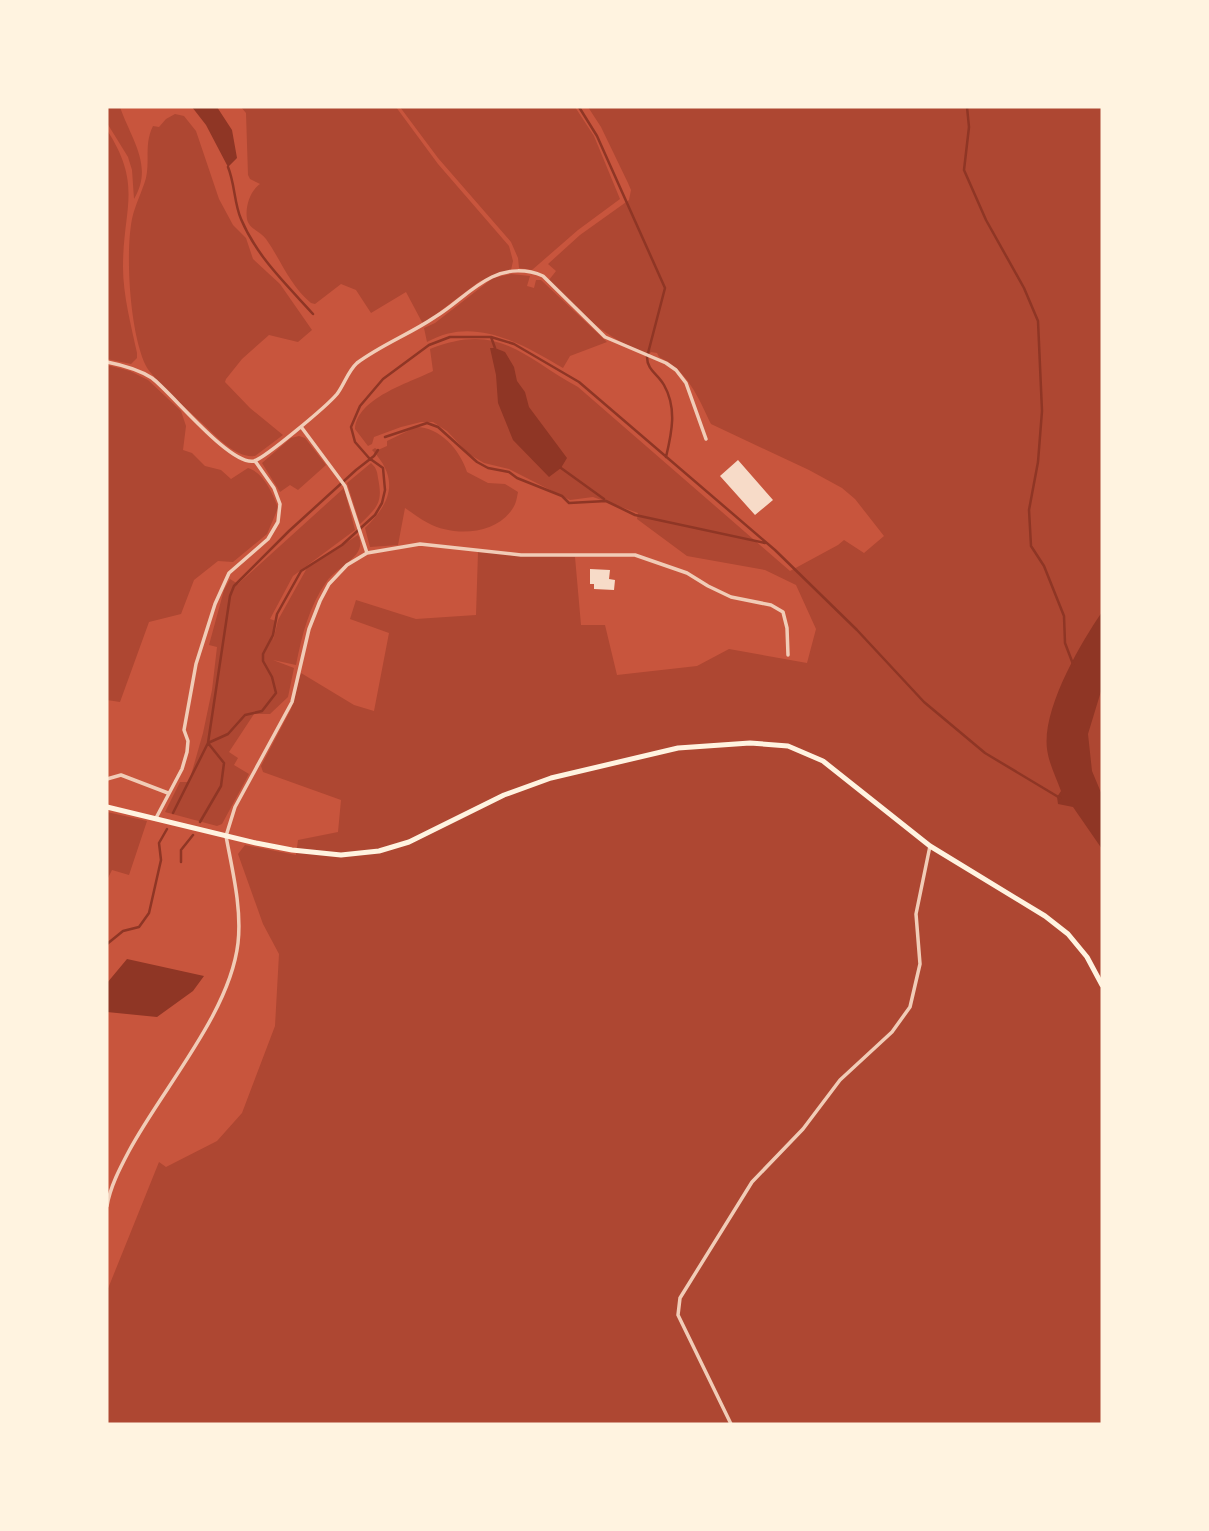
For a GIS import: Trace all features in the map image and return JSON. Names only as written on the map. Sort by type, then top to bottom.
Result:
[{"type":"main road","points":[[107,807],[226,836],[313,853],[341,855],[379,851],[409,842],[504,795],[551,778],[678,748],[750,743],[788,746],[823,761],[930,846],[1045,916],[1068,934],[1087,957],[1102,985]]},
{"type":"street","points":[[107,362],[138,370],[152,379],[191,418],[236,456],[246,461],[255,461],[302,428],[337,394],[355,365],[438,316],[493,276],[515,270],[534,272],[543,276],[605,337],[666,363],[686,383],[706,439]]},
{"type":"street","points":[[302,428],[345,486],[367,553]]},
{"type":"street","points":[[156,817],[182,769],[187,752],[188,741],[184,730],[196,664],[215,604],[229,573],[268,539],[278,522],[280,504],[274,488],[255,461]]},
{"type":"street","points":[[107,1206],[121,1167],[146,1118],[214,1012],[230,974],[238,943],[238,920],[226,836],[235,807],[292,702],[309,629],[320,601],[329,584],[346,565],[367,553],[420,544],[521,555],[635,555],[687,573],[731,597],[771,605],[783,612],[788,654]]},
{"type":"street","points":[[107,779],[121,775],[167,793]]},
{"type":"street","points":[[731,1424],[678,1315],[680,1298],[752,1182],[803,1129],[840,1080],[892,1031],[910,1007],[919,964],[916,914],[930,846]]},
{"type":"shaded area","points":[[107,107],[120,107],[139,153],[142,175],[134,199],[132,170],[128,157],[107,123]]},
{"type":"shaded area","points":[[192,107],[217,107],[232,130],[237,158],[228,167],[206,125]]},
{"type":"shaded area","points":[[241,107],[396,107],[438,164],[509,246],[513,261],[511,270],[480,281],[423,324],[406,292],[371,313],[356,290],[341,284],[315,304],[311,303],[291,281],[266,239],[248,222],[249,200],[260,184],[248,175],[246,113]]},
{"type":"shaded area","points":[[400,107],[575,107],[594,136],[620,199],[578,230],[532,270],[519,268],[511,242],[438,158]]},
{"type":"shaded area","points":[[588,107],[1102,107],[1102,1424],[107,1424],[107,1291],[159,1162],[166,1167],[217,1141],[242,1113],[275,1026],[279,954],[263,924],[238,854],[245,845],[296,855],[298,840],[338,832],[341,800],[263,772],[261,766],[291,709],[301,673],[354,705],[374,711],[389,633],[350,619],[356,600],[416,619],[476,615],[478,552],[575,557],[581,625],[605,625],[617,675],[697,666],[729,649],[807,663],[816,629],[796,585],[765,570],[687,556],[637,519],[638,513],[593,497],[570,500],[509,469],[484,463],[469,454],[447,431],[433,422],[401,427],[374,437],[372,444],[368,446],[355,429],[358,418],[365,409],[374,400],[398,386],[433,371],[430,349],[454,341],[493,341],[525,354],[578,387],[790,571],[844,540],[864,553],[884,536],[855,499],[842,488],[711,424],[691,386],[678,370],[657,353],[649,354],[605,332],[549,280],[556,271],[548,264],[580,235],[629,200],[631,190],[628,183],[601,127]]},
{"type":"shaded area","points":[[175,114],[184,116],[196,131],[219,199],[233,225],[246,238],[253,259],[280,284],[312,330],[298,342],[269,335],[242,359],[226,379],[225,382],[250,408],[283,435],[255,456],[240,454],[226,445],[163,387],[146,366],[136,334],[129,273],[132,219],[146,178],[149,139],[153,126],[159,127]]},
{"type":"shaded area","points":[[107,130],[125,167],[128,182],[123,278],[137,353],[137,358],[131,364],[107,359]]},
{"type":"shaded area","points":[[511,274],[530,276],[527,286],[534,288],[536,280],[541,280],[607,342],[570,356],[563,368],[514,342],[480,332],[445,334],[427,342],[424,328],[435,323],[493,278]]},
{"type":"shaded area","points":[[490,348],[505,352],[514,367],[517,381],[525,392],[529,407],[567,458],[561,468],[549,477],[513,440],[498,403]]},
{"type":"shaded area","points":[[107,365],[130,371],[148,380],[181,411],[186,426],[183,450],[192,453],[205,466],[221,470],[231,479],[248,468],[259,474],[278,508],[267,534],[233,562],[218,561],[194,580],[181,614],[149,622],[120,702],[107,700]]},
{"type":"shaded area","points":[[416,427],[433,431],[448,441],[467,472],[488,483],[505,484],[518,492],[515,505],[506,517],[496,524],[462,532],[438,527],[405,508],[398,545],[370,547],[365,528],[381,509],[389,490],[386,471],[372,450],[387,446],[387,441]]},
{"type":"shaded area","points":[[291,438],[305,438],[326,465],[298,490],[290,485],[280,492],[262,463]]},
{"type":"shaded area","points":[[371,463],[377,473],[379,499],[375,508],[360,524],[347,483]]},
{"type":"shaded area","points":[[344,488],[355,530],[293,576],[270,619],[276,621],[273,641],[278,620],[307,568],[358,535],[359,549],[356,555],[327,581],[315,600],[296,665],[273,660],[294,668],[288,697],[270,714],[254,714],[229,752],[238,758],[234,765],[249,774],[222,824],[217,826],[165,812],[180,782],[189,782],[203,733],[217,647],[209,645],[224,590],[230,579],[238,584]]},
{"type":"shaded area","points":[[1102,612],[1102,688],[1088,734],[1092,771],[1102,795],[1102,849],[1073,807],[1058,804],[1057,797],[1061,791],[1047,749],[1047,733],[1050,715],[1064,678]]},
{"type":"shaded area","points":[[107,812],[147,821],[129,875],[112,870],[107,880]]},
{"type":"shaded area","points":[[127,959],[204,976],[193,991],[157,1017],[107,1012],[107,983]]},
{"type":"building","points":[[738,460],[773,500],[755,515],[720,476]]},
{"type":"building","points":[[590,569],[610,570],[609,579],[615,580],[614,590],[594,589],[594,584],[590,584]]},
{"type":"waterway","points":[[579,107],[597,136],[665,288],[647,357],[671,402],[671,429],[666,457]]},
{"type":"waterway","points":[[967,107],[969,127],[964,170],[986,220],[1024,288],[1038,321],[1042,411],[1038,462],[1029,510],[1031,546],[1044,566],[1064,616],[1065,643],[1073,664]]},
{"type":"waterway","points":[[228,167],[239,213],[255,246],[313,314]]},
{"type":"waterway","points":[[173,813],[208,743],[228,734],[245,715],[262,711],[276,693],[272,677],[263,661],[263,654],[273,635],[277,614],[301,571],[342,545],[375,515],[382,503],[385,490],[383,468],[369,458],[355,442],[351,427],[360,406],[383,379],[429,345],[450,337],[491,337],[514,344],[579,382],[775,550],[857,630],[924,702],[985,753],[1060,798]]},
{"type":"waterway","points":[[491,337],[495,348]]},
{"type":"waterway","points":[[385,437],[427,423],[438,427],[477,462],[488,468],[509,472],[517,478],[562,496],[569,503],[606,501],[635,515],[765,543]]},
{"type":"waterway","points":[[200,822],[221,786],[224,763],[208,743],[230,596],[234,586],[289,531],[378,450]]},
{"type":"waterway","points":[[561,468],[604,499]]},
{"type":"waterway","points":[[107,944],[123,931],[139,927],[149,913],[161,860],[159,843],[167,829]]},
{"type":"waterway","points":[[181,862],[181,850],[193,835]]}]
